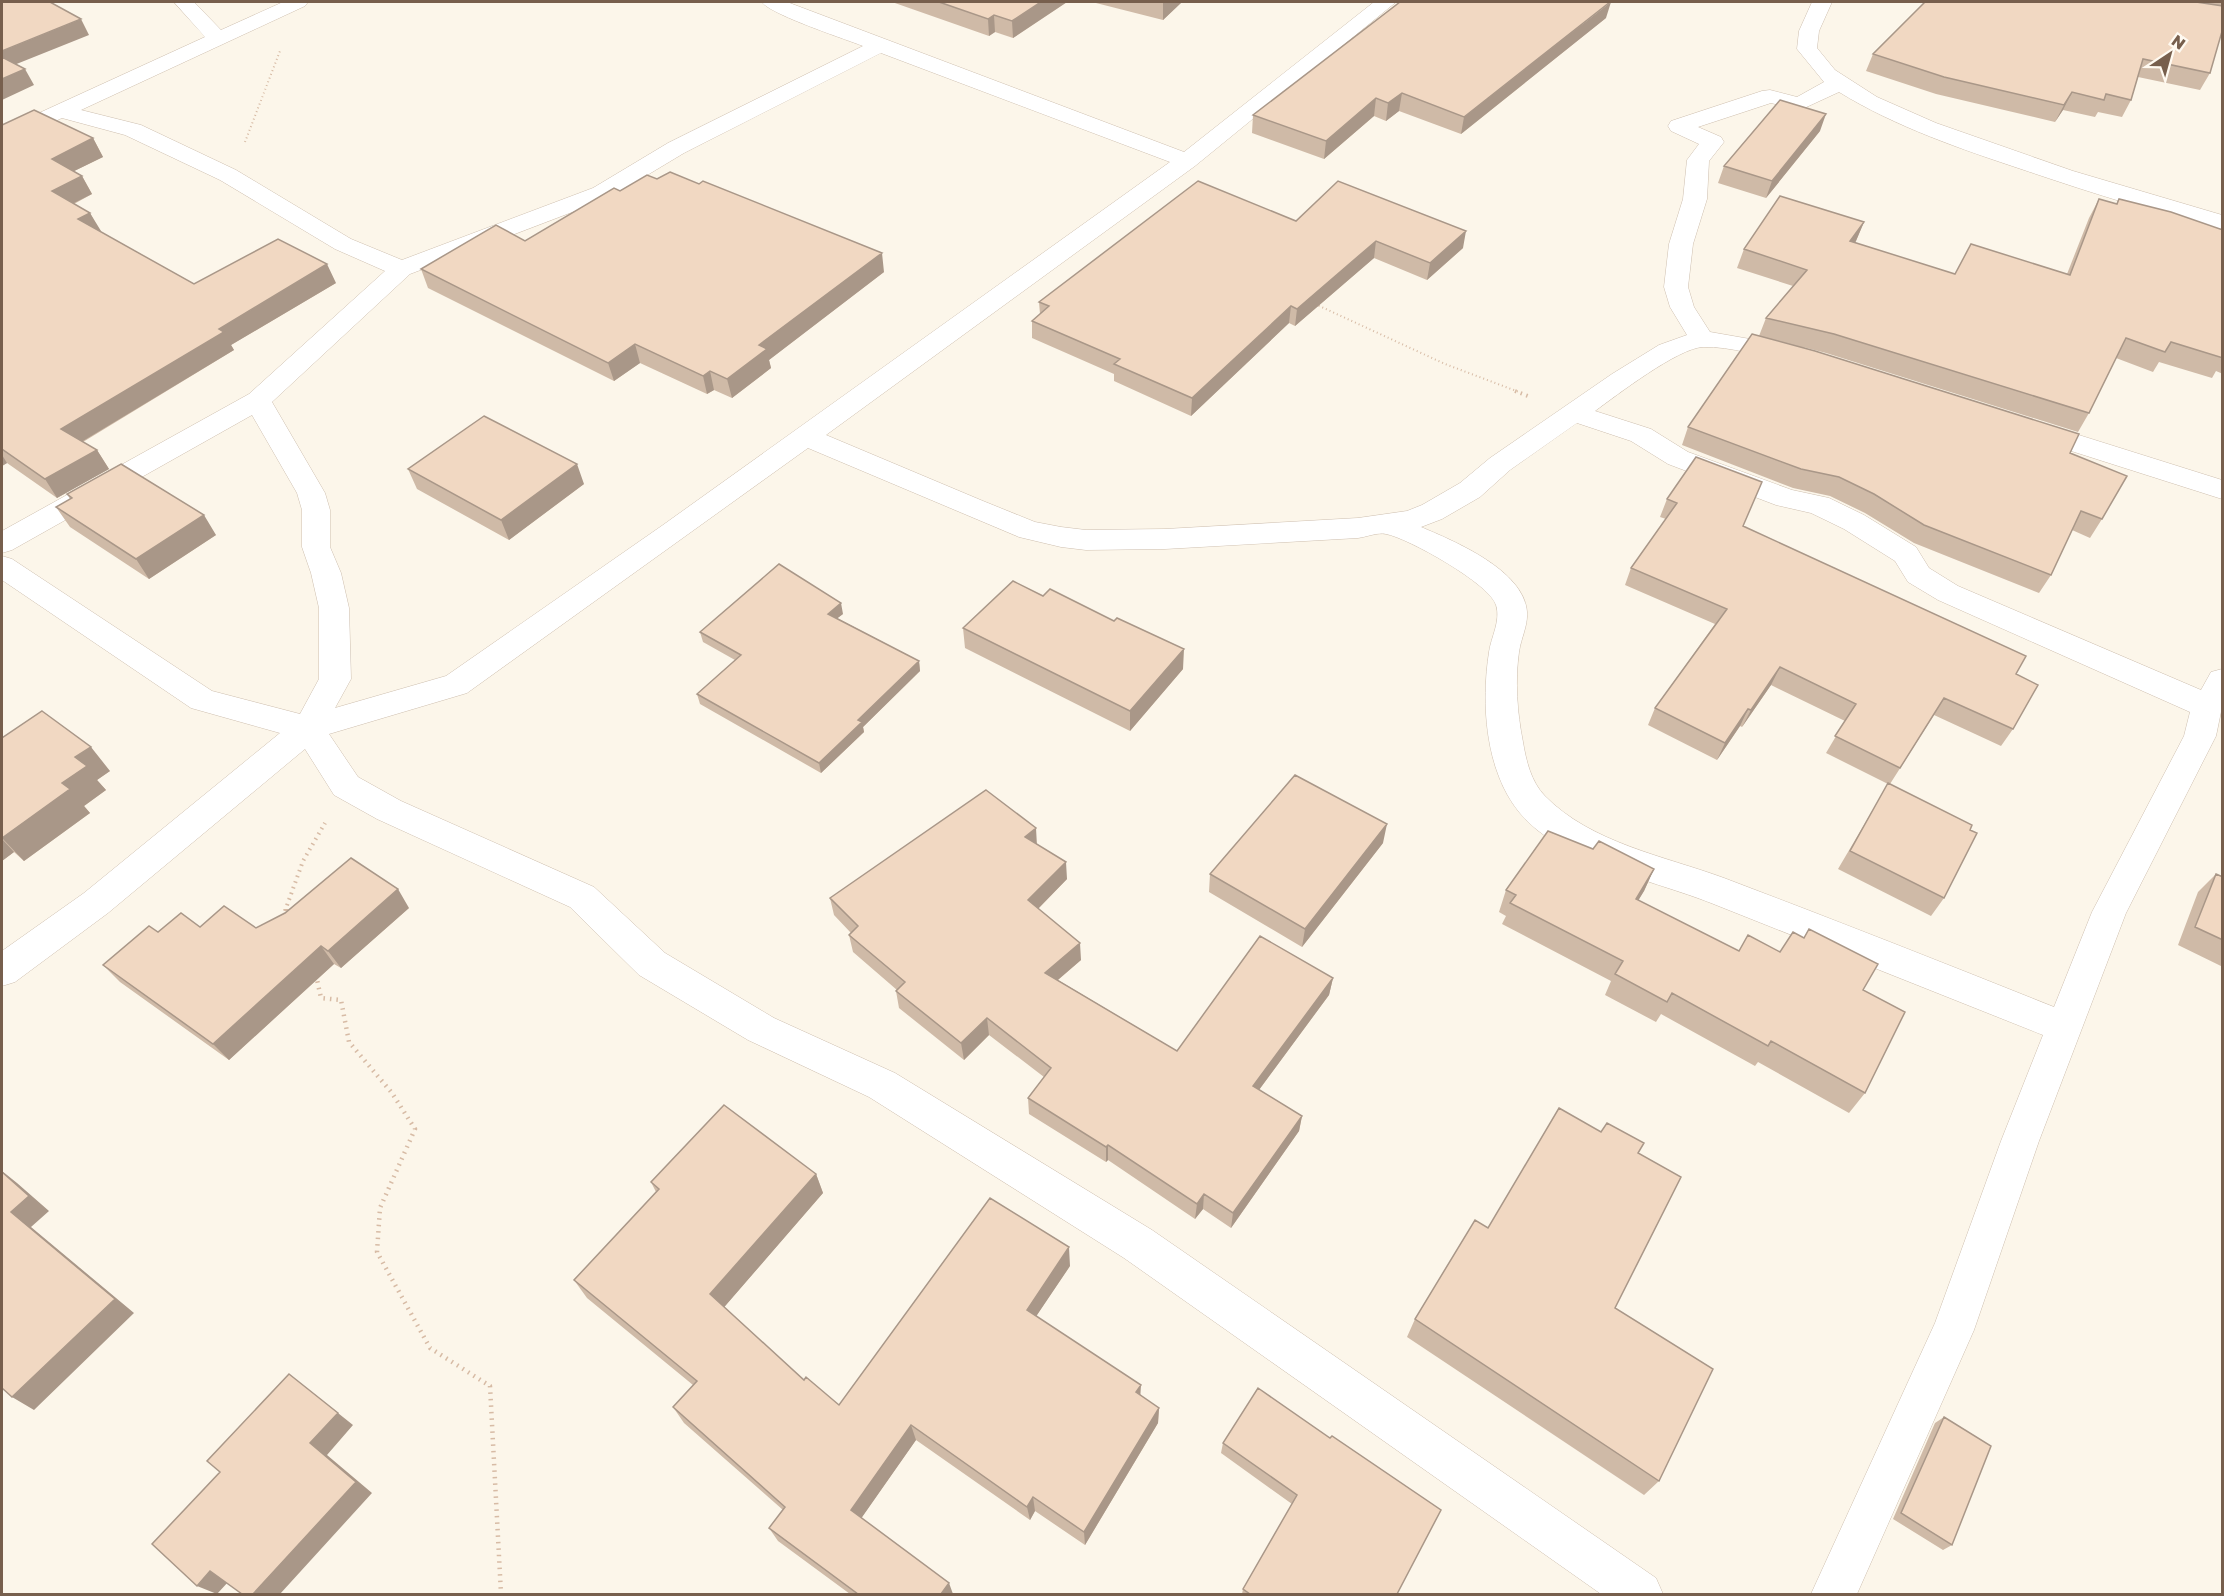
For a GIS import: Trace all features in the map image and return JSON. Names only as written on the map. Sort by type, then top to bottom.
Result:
[{"type":"street","points":[[184,2],[216,37]]},
{"type":"street","points":[[2,138],[216,37],[298,2]]},
{"type":"street","points":[[772,2],[1187,161]]},
{"type":"street","points":[[2,566],[202,700],[308,728],[456,685],[673,532],[1187,161],[1386,2]]},
{"type":"street","points":[[1822,2],[1806,40],[1807,50],[1818,65],[1839,83],[1896,114],[1965,143],[2223,222]]},
{"type":"street","points":[[2,543],[258,400],[401,269],[601,193],[676,148],[880,45]]},
{"type":"street","points":[[1702,339],[1682,307],[1676,287],[1681,244],[1695,199],[1698,160],[1713,142],[1679,126],[1770,96],[1800,104],[1839,83]]},
{"type":"street","points":[[59,111],[133,130],[228,175],[343,244],[401,269]]},
{"type":"street","points":[[804,436],[972,508],[1029,530],[1061,537],[1086,540],[1200,538],[1392,525],[1412,520],[1448,503],[1574,413],[1668,351],[1702,339],[1750,345],[1816,361]]},
{"type":"street","points":[[2,971],[96,903],[308,728],[335,679],[334,608],[326,573],[316,547],[316,510],[311,493],[271,427],[258,400]]},
{"type":"street","points":[[1574,413],[1641,435],[1678,458],[1786,498],[1819,505],[1854,522],[1906,554],[1918,575],[1948,593],[1987,612],[2117,665],[2213,718],[2109,912],[2063,1027],[1953,1330],[1834,1594]]},
{"type":"street","points":[[2009,422],[2223,490]]},
{"type":"street","points":[[1392,525],[1475,568],[1501,589],[1509,600],[1512,612],[1500,680],[1502,721],[1521,788],[1530,802],[1555,824],[1618,855],[1707,886],[2063,1027]]},
{"type":"street","points":[[308,728],[346,786],[389,810],[582,897],[652,963],[761,1029],[882,1085],[1138,1244],[1640,1594]]},
{"type":"path","points":[[228,175],[240,154],[284,42]]},
{"type":"path","points":[[1307,301],[1446,364],[1574,413]]},
{"type":"path","points":[[287,922],[285,911],[303,861],[346,786]]},
{"type":"path","points":[[309,966],[316,973],[321,998],[341,1000],[349,1042],[392,1093],[415,1129],[380,1208],[377,1252],[430,1348],[490,1386],[501,1594]]},
{"type":"building","points":[[2,2],[50,2],[81,19],[2,51]]},
{"type":"building","points":[[939,2],[1041,2],[1012,21],[994,15],[988,19]]},
{"type":"building","points":[[1400,2],[1610,2],[1464,117],[1402,93],[1388,103],[1376,98],[1326,141],[1253,115]]},
{"type":"building","points":[[1925,2],[2196,2],[2223,6],[2223,28],[2210,73],[2143,59],[2131,100],[2106,94],[2104,100],[2072,92],[2064,105],[1944,77],[1873,54]]},
{"type":"building","points":[[2,57],[25,69],[2,79]]},
{"type":"building","points":[[1780,100],[1826,114],[1772,181],[1724,166]]},
{"type":"building","points":[[34,110],[93,138],[52,159],[82,176],[52,191],[90,213],[78,219],[194,284],[278,239],[327,264],[219,329],[224,332],[61,429],[97,450],[45,479],[2,449],[2,125]]},
{"type":"building","points":[[670,172],[699,184],[703,181],[882,253],[759,345],[767,349],[727,379],[710,371],[703,376],[635,344],[608,363],[421,269],[496,225],[525,241],[614,188],[620,191],[647,175],[657,179]]},
{"type":"building","points":[[1198,181],[1296,221],[1338,181],[1466,231],[1430,263],[1376,241],[1297,309],[1291,306],[1192,398],[1114,364],[1120,359],[1032,321],[1049,306],[1039,302]]},
{"type":"building","points":[[1780,196],[1864,222],[1850,241],[1955,274],[1971,244],[2070,275],[2099,199],[2117,204],[2119,199],[2171,212],[2223,230],[2223,358],[2171,342],[2165,352],[2126,338],[2089,413],[1834,334],[1766,318],[1807,270],[1744,249]]},
{"type":"building","points":[[1752,334],[1815,351],[2079,434],[2070,453],[2127,476],[2102,519],[2081,511],[2051,575],[1924,525],[1874,494],[1839,477],[1801,469],[1688,427]]},
{"type":"building","points":[[484,416],[577,464],[501,520],[408,469]]},
{"type":"building","points":[[1696,457],[1762,482],[1743,526],[2026,656],[2016,674],[2038,685],[2013,729],[1944,698],[1900,768],[1835,736],[1856,704],[1780,667],[1725,743],[1655,708],[1727,609],[1631,568],[1677,503],[1667,499]]},
{"type":"building","points":[[121,464],[204,515],[136,559],[56,507],[72,498],[67,494]]},
{"type":"building","points":[[779,564],[841,603],[828,614],[919,661],[858,720],[862,722],[819,763],[697,694],[741,655],[700,632]]},
{"type":"building","points":[[1013,581],[1043,596],[1050,589],[1114,621],[1117,618],[1184,649],[1130,711],[963,628]]},
{"type":"building","points":[[42,711],[91,747],[75,757],[87,766],[62,783],[70,789],[2,838],[2,738]]},
{"type":"building","points":[[1295,775],[1387,824],[1305,929],[1210,874]]},
{"type":"building","points":[[1888,783],[1972,825],[1970,830],[1977,833],[1944,898],[1850,851]]},
{"type":"building","points":[[986,790],[1036,828],[1025,837],[1066,862],[1028,900],[1080,943],[1045,973],[1177,1051],[1260,936],[1333,978],[1253,1086],[1302,1116],[1233,1213],[1204,1194],[1197,1204],[1108,1145],[1106,1147],[1028,1098],[1051,1068],[987,1018],[961,1043],[896,991],[905,982],[849,935],[858,926],[830,898]]},
{"type":"building","points":[[1548,831],[1593,849],[1599,841],[1654,869],[1636,899],[1739,951],[1748,935],[1780,952],[1793,932],[1804,938],[1809,929],[1878,964],[1863,990],[1905,1012],[1865,1093],[1771,1041],[1768,1046],[1672,993],[1667,1002],[1615,974],[1623,961],[1510,903],[1516,895],[1506,890]]},
{"type":"building","points":[[351,858],[398,889],[328,951],[321,946],[213,1044],[103,965],[149,926],[158,932],[181,913],[200,927],[224,906],[256,928],[285,913]]},
{"type":"building","points":[[2216,874],[2223,877],[2223,940],[2195,927]]},
{"type":"building","points":[[724,1105],[816,1174],[710,1294],[804,1380],[806,1377],[839,1405],[990,1198],[1069,1247],[1027,1310],[1141,1385],[1136,1392],[1159,1408],[1084,1532],[1033,1497],[1027,1507],[911,1425],[851,1510],[949,1583],[941,1594],[858,1594],[769,1528],[785,1507],[673,1407],[697,1381],[574,1280],[659,1189],[651,1182]]},
{"type":"building","points":[[1559,1108],[1601,1132],[1607,1123],[1644,1143],[1638,1153],[1681,1177],[1615,1308],[1713,1369],[1659,1481],[1415,1319],[1475,1220],[1488,1228]]},
{"type":"building","points":[[2,1172],[29,1196],[11,1212],[115,1299],[12,1397],[2,1388]]},
{"type":"building","points":[[289,1374],[338,1413],[310,1443],[356,1482],[253,1594],[242,1594],[210,1571],[197,1586],[152,1544],[220,1472],[207,1461]]},
{"type":"building","points":[[1258,1388],[1441,1510],[1397,1594],[1250,1594],[1243,1589],[1297,1495],[1223,1443]]},
{"type":"building","points":[[1944,1417],[1991,1446],[1952,1545],[1901,1513]]}]
